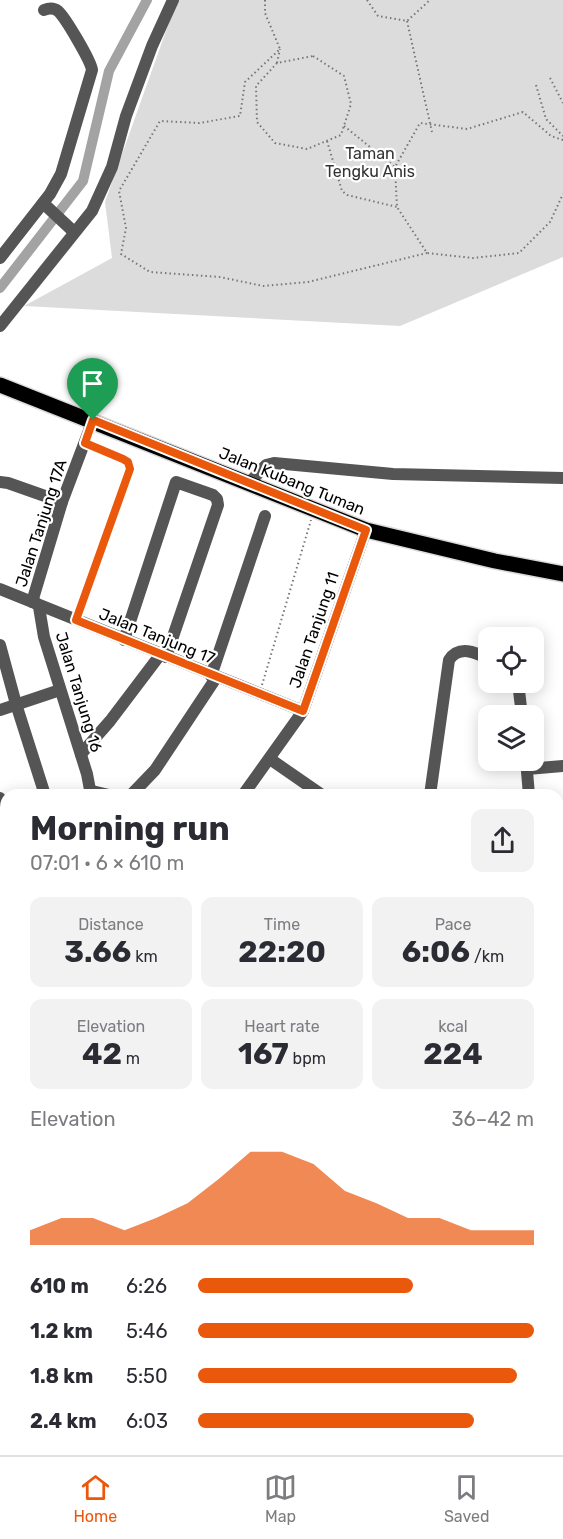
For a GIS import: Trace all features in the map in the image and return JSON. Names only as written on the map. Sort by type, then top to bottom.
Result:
[{"type":"main road","name":"Jalan Kubang Tuman","points":[[0,385],[366,530],[495,561],[563,574]]},
{"type":"street","points":[[0,326],[92,211],[104,188],[126,116],[152,46],[173,0]]},
{"type":"street","points":[[0,258],[46,206],[61,174],[92,70],[90,60],[59,12],[50,8],[44,10]]},
{"type":"street","points":[[46,206],[74,231]]},
{"type":"street","name":"Jalan Tanjung 17A","points":[[34,603],[62,502],[93,420]]},
{"type":"street","points":[[249,483],[266,465],[274,463],[393,474],[563,478]]},
{"type":"street","points":[[0,482],[9,483],[62,502]]},
{"type":"street","points":[[81,754],[163,656],[218,505],[213,495],[176,482],[124,640]]},
{"type":"street","points":[[137,789],[156,770],[214,677],[266,516]]},
{"type":"street","name":"Jalan Tanjung 11","points":[[250,789],[303,711],[366,530]]},
{"type":"street","name":"Jalan Tanjung 17","points":[[0,589],[303,711]]},
{"type":"street","name":"Jalan Tanjung 16","points":[[34,603],[39,607],[44,637],[91,789]]},
{"type":"street","points":[[0,645],[43,789]]},
{"type":"street","points":[[431,789],[449,660],[454,652],[464,650],[478,655]]},
{"type":"street","points":[[0,710],[60,690]]},
{"type":"street","points":[[270,759],[313,789]]},
{"type":"street","points":[[544,765],[563,766]]},
{"type":"street","points":[[527,771],[528,789]]},
{"type":"path","points":[[264,0],[265,13],[280,49],[277,63],[256,86],[257,122],[275,143],[307,149],[341,135],[351,104],[344,76],[313,56],[277,63]]},
{"type":"path","points":[[367,0],[378,16],[407,21]]},
{"type":"path","points":[[407,21],[430,0]]},
{"type":"path","points":[[407,21],[432,132]]},
{"type":"path","points":[[280,49],[245,82],[240,116],[199,123],[160,121],[119,191],[126,228],[121,254],[150,272],[220,277],[263,286],[308,282],[427,253],[473,258],[519,253],[550,222],[563,194]]},
{"type":"path","points":[[550,78],[563,103]]},
{"type":"path","points":[[536,85],[546,119],[563,136]]},
{"type":"path","points":[[427,253],[397,207],[395,167],[420,123],[467,129],[524,112],[551,136],[563,140]]},
{"type":"path","points":[[344,126],[395,167]]},
{"type":"path","points":[[327,141],[342,191],[347,195],[397,207]]},
{"type":"path","points":[[76,620],[130,469],[128,462],[123,459],[85,443]]},
{"type":"path","points":[[259,694],[315,509]]},
{"type":"green space","name":"Taman Tengku Anis","points":[[177,0],[563,0],[563,257],[400,326],[24,306],[112,258],[105,202]]},
{"type":"waterway","points":[[0,288],[83,181],[109,71],[147,0]]},
{"type":"route","points":[[93,420],[366,530],[303,711],[76,620],[130,469],[128,462],[123,459],[85,443],[93,420]]}]
